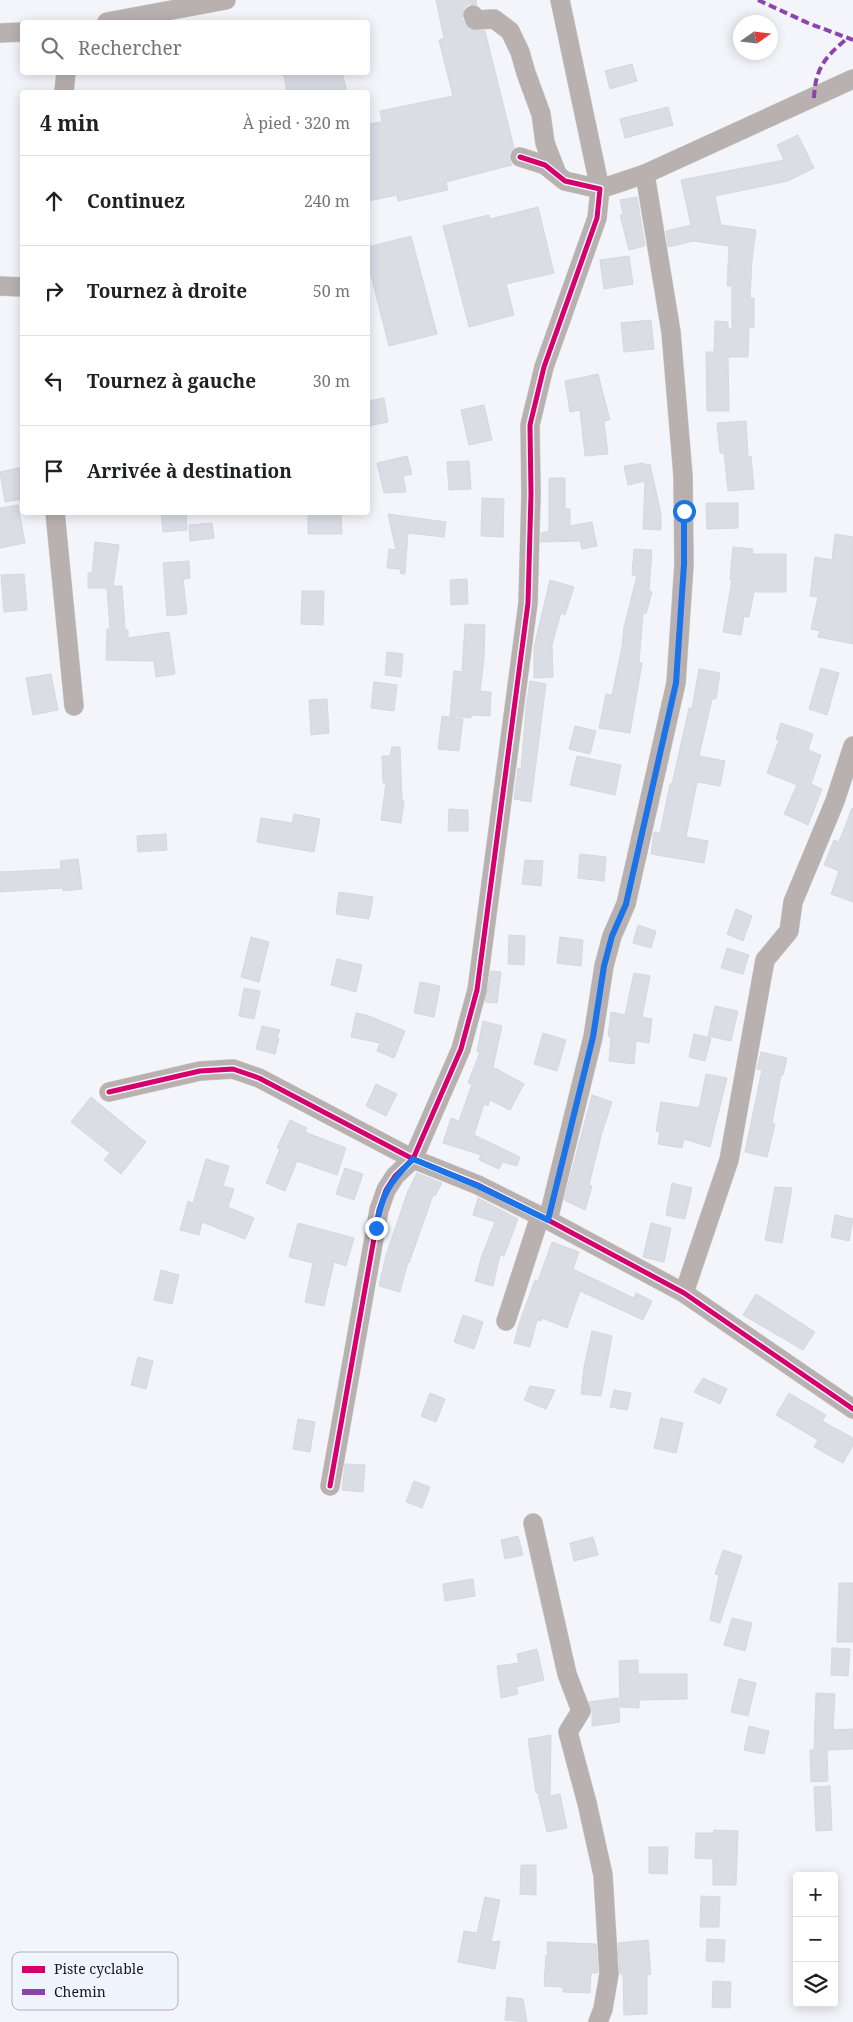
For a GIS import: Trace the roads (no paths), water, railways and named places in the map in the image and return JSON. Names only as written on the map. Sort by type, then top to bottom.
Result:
[{"type":"street","points":[[111,20],[135,8],[226,0]]},
{"type":"street","points":[[330,1486],[379,1210],[386,1190],[395,1176],[413,1159],[461,1049],[477,990],[528,603],[531,494],[530,426],[544,367],[597,218],[600,189],[560,0]]},
{"type":"street","points":[[473,15],[475,20],[494,19],[510,31],[520,52],[541,114],[545,143],[557,174]]},
{"type":"street","points":[[0,33],[20,32]]},
{"type":"street","points":[[64,90],[66,75]]},
{"type":"street","points":[[520,157],[545,165],[565,181],[600,189],[645,174],[853,79]]},
{"type":"street","points":[[506,1321],[544,1218],[593,1037],[604,966],[612,936],[626,904],[676,683],[684,564],[684,476],[671,332],[645,174]]},
{"type":"street","points":[[0,286],[20,287]]},
{"type":"street","points":[[55,515],[74,706]]},
{"type":"street","points":[[684,1293],[729,1160],[765,960],[789,931],[793,902],[835,801],[853,746]]},
{"type":"street","points":[[109,1092],[200,1071],[233,1068],[258,1078],[413,1159],[478,1186],[544,1218],[684,1293],[853,1409]]},
{"type":"street","points":[[533,1523],[567,1674],[581,1711],[568,1732],[604,1875],[609,1974],[603,2009],[598,2022]]}]
